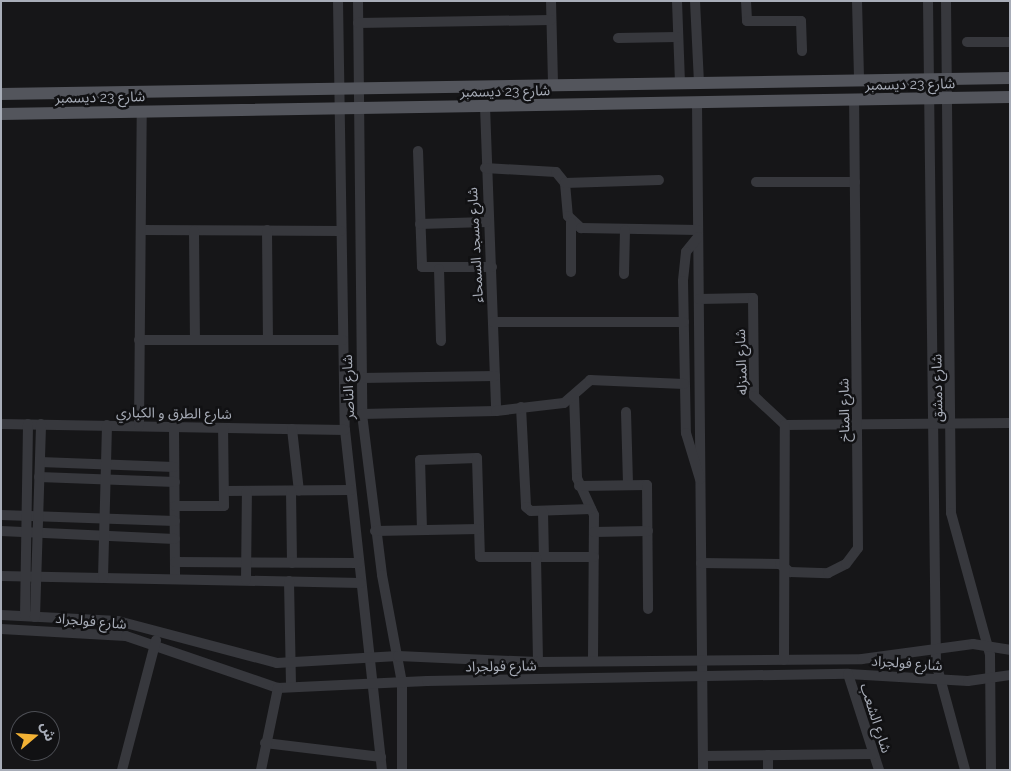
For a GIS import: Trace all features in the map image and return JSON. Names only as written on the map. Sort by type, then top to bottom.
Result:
[{"type":"main road","name":"شارع 23 ديسمبر","points":[[1,94],[1010,78]]},
{"type":"main road","points":[[608,84],[610,104]]},
{"type":"main road","name":"شارع 23 ديسمبر","points":[[1,114],[1010,97]]},
{"type":"street","name":"شارع الناصر","points":[[338,1],[345,430],[382,770]]},
{"type":"street","name":"شارع الناصر","points":[[358,1],[362,414],[375,531],[402,683],[402,770]]},
{"type":"street","points":[[551,1],[553,85]]},
{"type":"street","points":[[677,1],[680,83]]},
{"type":"street","points":[[696,1],[699,83]]},
{"type":"street","points":[[746,1],[747,21],[801,21],[802,51]]},
{"type":"street","points":[[857,1],[859,80]]},
{"type":"street","name":"شارع دمشق","points":[[928,1],[935,650],[939,679],[965,770]]},
{"type":"street","name":"شارع دمشق","points":[[946,1],[952,525],[988,645],[991,678],[991,770]]},
{"type":"street","points":[[358,22],[551,20]]},
{"type":"street","points":[[618,38],[678,37]]},
{"type":"street","points":[[967,42],[1010,42]]},
{"type":"street","name":"شارع المناخ","points":[[701,563],[780,564],[785,570],[828,573],[846,564],[858,548],[854,100]]},
{"type":"street","points":[[697,103],[702,482],[700,677],[703,770]]},
{"type":"street","name":"شارع مسجد السمحاء","points":[[485,106],[486,222],[492,267],[496,411]]},
{"type":"street","points":[[139,426],[142,112]]},
{"type":"street","points":[[418,151],[422,267],[439,269],[492,267]]},
{"type":"street","points":[[485,168],[549,169],[565,183],[571,222],[571,272]]},
{"type":"street","points":[[565,183],[659,180]]},
{"type":"street","points":[[756,182],[855,182]]},
{"type":"street","points":[[420,224],[486,222]]},
{"type":"street","points":[[571,222],[586,229],[698,233]]},
{"type":"street","points":[[141,230],[341,231]]},
{"type":"street","points":[[194,230],[195,340]]},
{"type":"street","points":[[267,230],[268,340]]},
{"type":"street","points":[[624,274],[625,230]]},
{"type":"street","points":[[698,233],[686,252],[684,384],[686,433],[702,482]]},
{"type":"street","points":[[439,269],[440,341]]},
{"type":"street","name":"شارع المنزله","points":[[699,299],[753,298],[754,396],[785,425]]},
{"type":"street","points":[[493,322],[684,322]]},
{"type":"street","points":[[139,340],[343,340]]},
{"type":"street","points":[[361,378],[494,376]]},
{"type":"street","points":[[362,414],[496,411],[564,403],[590,380],[684,384]]},
{"type":"street","points":[[574,395],[579,486],[591,509],[594,532],[593,661]]},
{"type":"street","points":[[521,407],[525,504],[531,511],[591,509]]},
{"type":"street","points":[[626,412],[628,485]]},
{"type":"street","points":[[784,660],[785,425],[1010,423]]},
{"type":"street","name":"شارع الطرق و الكباري","points":[[1,424],[345,430]]},
{"type":"street","points":[[28,424],[25,576],[30,616]]},
{"type":"street","points":[[30,616],[36,577],[41,424]]},
{"type":"street","points":[[103,578],[107,425]]},
{"type":"street","points":[[174,427],[176,580]]},
{"type":"street","points":[[175,506],[222,507],[224,492],[223,428]]},
{"type":"street","points":[[292,429],[295,491],[292,563]]},
{"type":"street","points":[[422,530],[420,462],[424,458],[478,458],[480,557],[594,557]]},
{"type":"street","points":[[40,462],[174,467]]},
{"type":"street","points":[[40,477],[175,482]]},
{"type":"street","points":[[579,486],[647,485],[648,609]]},
{"type":"street","points":[[224,492],[351,490]]},
{"type":"street","points":[[246,580],[247,491]]},
{"type":"street","points":[[538,662],[543,511]]},
{"type":"street","points":[[1,515],[175,521]]},
{"type":"street","points":[[375,531],[479,529]]},
{"type":"street","points":[[1,531],[175,539]]},
{"type":"street","points":[[594,532],[648,532]]},
{"type":"street","points":[[175,562],[358,563]]},
{"type":"street","points":[[1,576],[361,583]]},
{"type":"street","points":[[289,581],[291,687]]},
{"type":"street","name":"شارع فولجراد","points":[[1,615],[118,621],[259,661],[290,662],[398,656],[538,662],[784,660],[892,658],[935,650],[988,645],[1010,650]]},
{"type":"street","name":"شارع فولجراد","points":[[1,629],[112,634],[155,644],[278,688],[402,683],[848,674],[939,679],[991,678],[1010,675]]},
{"type":"street","points":[[122,770],[158,631]]},
{"type":"street","name":"شارع الشعب","points":[[848,674],[878,770]]},
{"type":"street","points":[[261,770],[265,743],[278,688]]},
{"type":"street","points":[[265,743],[381,757]]},
{"type":"street","points":[[703,756],[873,754]]},
{"type":"street","points":[[768,756],[768,770]]}]
